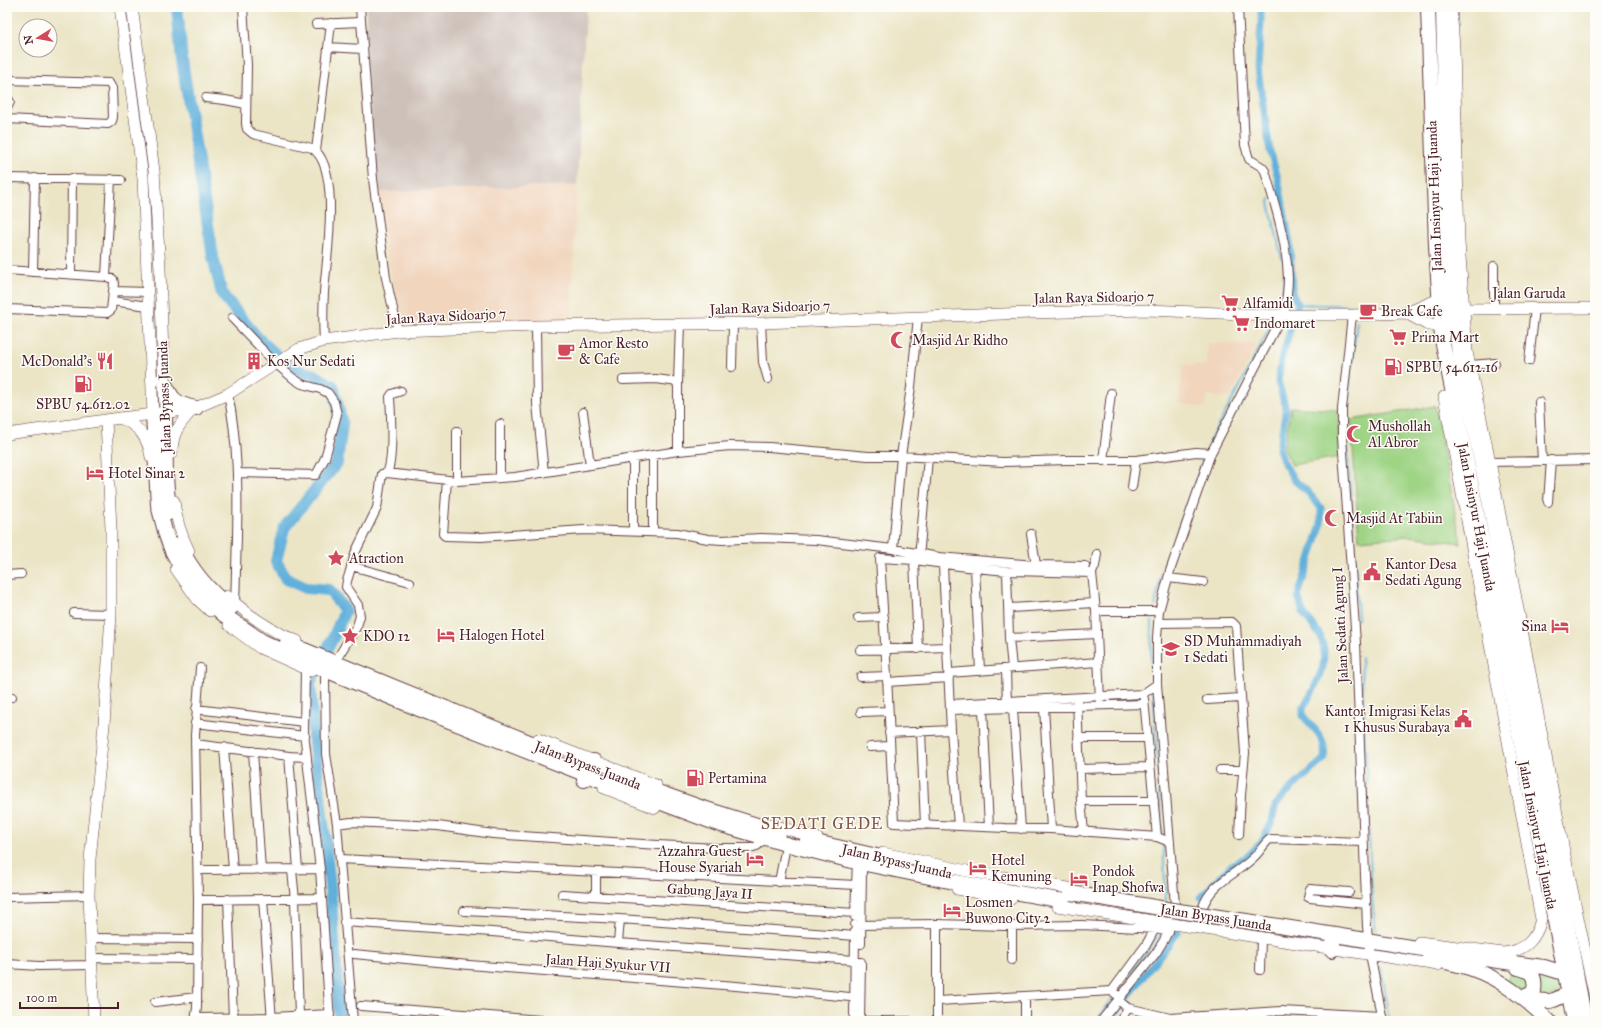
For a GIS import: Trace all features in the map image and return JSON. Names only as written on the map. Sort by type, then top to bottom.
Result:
[{"type":"highway","name":"Jalan Insinyur Haji Juanda","points":[[1428,7],[1440,327],[1475,503],[1528,817],[1564,972]]},
{"type":"highway","name":"Jalan Insinyur Haji Juanda","points":[[1443,7],[1453,242],[1452,307],[1466,359],[1489,500],[1511,595],[1575,931],[1574,1021]]},
{"type":"highway","points":[[1431,114],[1447,114]]},
{"type":"highway","points":[[163,379],[168,392],[177,403],[194,409]]},
{"type":"highway","name":"Jalan Bypass Juanda","points":[[159,414],[155,496],[168,540],[180,566],[197,594],[206,599],[224,615],[262,641],[322,663],[589,771],[789,836],[858,863],[932,881],[1042,894]]},
{"type":"highway","name":"Jalan Bypass Juanda","points":[[159,414],[168,507],[175,534],[182,551],[194,570],[207,586],[231,603],[250,624],[322,663]]},
{"type":"highway","points":[[1475,503],[1489,500]]},
{"type":"highway","name":"Jalan Bypass Juanda","points":[[858,863],[878,854],[966,874],[1013,882],[1042,894],[1067,901],[1255,930],[1373,945],[1498,961],[1544,967],[1564,972],[1575,985],[1549,1001],[1542,1002],[1521,995],[1488,976],[1471,969],[1373,945],[1333,946],[1255,930]]},
{"type":"highway","points":[[1498,961],[1528,970],[1532,975],[1534,981],[1534,991],[1529,996],[1521,995]]},
{"type":"highway","name":"Jalan Insinyur Haji Juanda","points":[[1575,985],[1585,1021]]},
{"type":"highway","name":"Jalan Bypass Juanda","points":[[1521,995],[1549,1021]]},
{"type":"street","name":"Jalan Bypass Juanda","points":[[120,7],[142,171],[148,306],[159,414]]},
{"type":"street","name":"Jalan Bypass Juanda","points":[[132,7],[154,172],[160,269],[163,379],[159,414]]},
{"type":"street","points":[[243,7],[248,65],[246,127],[253,134],[312,148],[316,151],[322,161],[327,178],[331,218],[324,292],[324,342]]},
{"type":"street","points":[[360,7],[373,179],[386,278],[398,331]]},
{"type":"street","points":[[1101,1021],[1156,953],[1169,904],[1150,689],[1159,611],[1168,578],[1211,453],[1280,315],[1288,278],[1285,247],[1264,169],[1252,162],[1247,156],[1238,7]]},
{"type":"street","name":"Jalan Insinyur Haji Juanda","points":[[1451,7],[1454,56],[1453,242],[1463,309],[1466,359],[1490,462],[1511,595]]},
{"type":"street","points":[[1589,7],[1595,11]]},
{"type":"street","points":[[316,24],[361,22]]},
{"type":"street","points":[[316,151],[331,23]]},
{"type":"street","points":[[328,47],[362,49]]},
{"type":"street","points":[[7,80],[109,83],[112,88],[113,117],[112,121],[108,124],[7,119]]},
{"type":"street","points":[[7,96],[10,102],[7,108]]},
{"type":"street","points":[[206,98],[246,104]]},
{"type":"street","points":[[7,178],[121,180]]},
{"type":"street","points":[[33,272],[35,178]]},
{"type":"street","points":[[71,274],[72,178]]},
{"type":"street","points":[[106,277],[111,179]]},
{"type":"street","points":[[1494,266],[1494,309]]},
{"type":"street","points":[[7,270],[106,277],[111,278],[114,281],[111,310],[107,313],[7,309]]},
{"type":"street","points":[[113,291],[148,292]]},
{"type":"street","points":[[134,304],[135,292]]},
{"type":"street","name":"Jalan Raya Sidoarjo 7","points":[[7,434],[194,409],[228,394],[299,349],[324,342],[398,331],[536,326],[733,324],[1147,310],[1280,315],[1352,315],[1406,313],[1439,299]]},
{"type":"street","points":[[112,301],[148,306]]},
{"type":"street","points":[[1530,361],[1535,308]]},
{"type":"street","name":"Jalan Garuda","points":[[1463,309],[1595,308]]},
{"type":"street","points":[[1406,313],[1426,324],[1440,327]]},
{"type":"street","name":"Jalan Sedati Agung I","points":[[1352,315],[1342,409],[1342,437],[1356,643],[1366,904],[1373,945],[1382,1019]]},
{"type":"street","points":[[893,549],[901,456],[911,387],[918,317]]},
{"type":"street","points":[[232,318],[294,379],[302,384],[328,393],[334,402],[336,414],[325,458],[316,475],[238,473]]},
{"type":"street","points":[[761,323],[763,362],[768,379]]},
{"type":"street","points":[[678,451],[680,324]]},
{"type":"street","points":[[732,367],[733,324]]},
{"type":"street","points":[[536,326],[537,404],[544,473]]},
{"type":"street","points":[[1466,359],[1495,363]]},
{"type":"street","points":[[623,380],[656,379],[678,382]]},
{"type":"street","points":[[387,473],[390,466],[392,429],[390,397],[392,394],[401,391]]},
{"type":"street","points":[[1104,461],[1111,393]]},
{"type":"street","points":[[228,394],[234,420],[238,473],[231,603]]},
{"type":"street","name":"Jalan Insinyur Haji Juanda","points":[[1373,945],[1503,953],[1518,950],[1530,942],[1540,926],[1541,919],[1528,817],[1444,397]]},
{"type":"street","points":[[1539,402],[1542,461]]},
{"type":"street","points":[[194,409],[176,430],[172,444],[173,495],[176,515],[183,539],[192,557],[208,579],[231,603]]},
{"type":"street","points":[[583,412],[590,465]]},
{"type":"street","points":[[120,418],[131,422],[139,429],[148,444],[155,496]]},
{"type":"street","points":[[94,1021],[90,938],[90,851],[104,725],[110,614],[111,529],[106,420]]},
{"type":"street","points":[[500,424],[500,478]]},
{"type":"street","points":[[457,432],[457,481]]},
{"type":"street","points":[[200,668],[195,723],[198,870],[196,1019],[233,1017],[272,1019],[299,1015],[330,1017],[320,869],[304,722],[322,663],[357,626],[360,616],[358,605],[346,587],[356,551],[377,508],[382,474],[387,473],[457,481],[500,478],[544,473],[678,451],[734,446],[769,447],[848,454],[1003,462],[1136,460],[1196,452],[1211,453]]},
{"type":"street","points":[[653,532],[654,455]]},
{"type":"street","points":[[918,649],[917,558],[928,458]]},
{"type":"street","points":[[633,459],[633,531]]},
{"type":"street","points":[[1132,487],[1136,460]]},
{"type":"street","points":[[1548,502],[1552,460]]},
{"type":"street","points":[[1490,462],[1595,460]]},
{"type":"street","points":[[447,480],[442,534],[445,536],[481,537],[584,530],[676,533],[722,540],[761,538],[816,540],[893,549],[917,558],[943,565],[1007,571],[1092,573]]},
{"type":"street","points":[[1031,534],[1036,565]]},
{"type":"street","points":[[1097,554],[1092,573],[1096,607],[1100,704]]},
{"type":"street","points":[[1085,566],[1036,565],[939,557],[880,558],[894,823],[1021,829],[1051,828],[1164,840]]},
{"type":"street","points":[[943,565],[951,730],[958,826]]},
{"type":"street","points":[[351,566],[410,582]]},
{"type":"street","points":[[975,568],[980,670]]},
{"type":"street","points":[[1007,571],[1009,706],[1021,829]]},
{"type":"street","points":[[7,575],[21,574]]},
{"type":"street","points":[[1168,578],[1203,582]]},
{"type":"street","points":[[1008,608],[1096,607],[1159,611]]},
{"type":"street","points":[[74,613],[110,614]]},
{"type":"street","points":[[858,618],[884,617]]},
{"type":"street","points":[[1158,623],[1232,622],[1237,628],[1245,753],[1239,835]]},
{"type":"street","points":[[1009,638],[1097,634]]},
{"type":"street","points":[[860,650],[947,647]]},
{"type":"street","points":[[861,677],[887,679],[949,676],[980,670],[1098,662]]},
{"type":"street","points":[[322,663],[326,754],[337,824],[353,1021]]},
{"type":"street","points":[[950,707],[1044,707],[1099,696],[1150,689]]},
{"type":"street","points":[[1150,689],[1144,704],[1147,738],[1154,801],[1164,840]]},
{"type":"street","points":[[1207,700],[1241,698]]},
{"type":"street","points":[[950,707],[983,710],[1009,706],[1077,701],[1100,704],[1144,704]]},
{"type":"street","points":[[1077,701],[1081,801],[1084,832]]},
{"type":"street","points":[[1044,707],[1051,828]]},
{"type":"street","points":[[196,709],[304,722]]},
{"type":"street","points":[[983,710],[989,827]]},
{"type":"street","points":[[861,712],[888,711]]},
{"type":"street","points":[[195,723],[305,736]]},
{"type":"street","points":[[889,733],[951,730]]},
{"type":"street","points":[[921,731],[925,824]]},
{"type":"street","points":[[1078,738],[1147,738]]},
{"type":"street","points":[[195,744],[307,758]]},
{"type":"street","points":[[870,747],[890,746]]},
{"type":"street","points":[[224,747],[233,870]]},
{"type":"street","points":[[253,751],[261,870]]},
{"type":"street","points":[[289,756],[295,869],[294,900],[299,1015]]},
{"type":"street","points":[[1080,769],[1150,767]]},
{"type":"street","points":[[1220,770],[1243,770]]},
{"type":"street","points":[[589,771],[624,797],[696,822],[785,851],[858,863]]},
{"type":"street","points":[[589,771],[669,790],[765,822],[878,854]]},
{"type":"street","points":[[1081,801],[1154,801]]},
{"type":"street","points":[[337,824],[373,823],[438,826],[486,833],[717,848],[750,848],[757,846],[760,842]]},
{"type":"street","points":[[1202,909],[1204,902],[1224,879],[1253,858],[1270,839],[1363,842]]},
{"type":"street","points":[[779,882],[785,851]]},
{"type":"street","points":[[340,859],[856,885]]},
{"type":"street","points":[[858,863],[855,913],[858,925],[855,960],[860,1021],[909,1021]]},
{"type":"street","points":[[854,1021],[857,998],[858,863]]},
{"type":"street","points":[[198,870],[320,869]]},
{"type":"street","points":[[596,872],[596,896]]},
{"type":"street","points":[[1349,892],[1310,889],[1308,897],[1366,904]]},
{"type":"street","name":"Gabung Jaya II","points":[[562,894],[855,913]]},
{"type":"street","points":[[1042,894],[1169,904],[1202,909],[1373,945],[1478,977],[1492,983],[1512,996],[1544,1021]]},
{"type":"street","points":[[7,897],[89,895]]},
{"type":"street","points":[[198,900],[294,900],[321,898]]},
{"type":"street","points":[[228,899],[233,1017]]},
{"type":"street","points":[[263,899],[272,1019]]},
{"type":"street","points":[[1067,901],[1163,927]]},
{"type":"street","points":[[464,911],[620,919],[856,936]]},
{"type":"street","points":[[618,943],[620,919]]},
{"type":"street","points":[[344,922],[855,960]]},
{"type":"street","points":[[937,924],[937,1021]]},
{"type":"street","points":[[858,925],[1082,925],[1255,930],[1260,970]]},
{"type":"street","points":[[1012,926],[1012,960]]},
{"type":"street","points":[[1120,1021],[1119,999],[1146,945],[1163,927]]},
{"type":"street","name":"Jalan Insinyur Haji Juanda","points":[[1575,931],[1594,991]]},
{"type":"street","points":[[90,938],[198,939]]},
{"type":"street","name":"Jalan Haji Syukur VII","points":[[354,954],[469,965],[736,986],[857,998]]},
{"type":"street","points":[[7,964],[39,966],[91,962],[198,959]]},
{"type":"street","points":[[938,1001],[1025,996],[1119,999],[1169,1020],[1264,1017],[1299,1011],[1382,1019]]},
{"type":"street","points":[[1025,996],[1025,1018]]},
{"type":"street","points":[[155,1002],[197,997]]},
{"type":"street","points":[[361,1006],[553,1021]]},
{"type":"shaded area","points":[[366,7],[586,7],[577,185],[380,192],[374,160],[366,58]]},
{"type":"shaded area","points":[[577,185],[571,307],[572,322],[404,322],[393,285],[385,247],[380,192]]},
{"type":"shaded area","points":[[1207,343],[1257,344],[1230,398],[1207,396],[1205,408],[1179,403],[1183,365],[1206,365]]},
{"type":"green space","points":[[1435,406],[1461,543],[1408,536],[1359,540],[1351,420]]},
{"type":"green space","points":[[1291,407],[1338,410],[1339,457],[1292,465],[1284,449]]},
{"type":"green space","points":[[1513,967],[1563,977],[1566,991],[1543,1000],[1507,984]]},
{"type":"waterway","points":[[177,7],[182,60],[213,257],[222,294],[256,336],[290,368],[314,375],[333,386],[342,424],[337,463],[284,528],[276,561],[286,579],[306,588],[329,590],[345,610],[334,636],[310,682],[313,734],[330,886],[340,1021]]},
{"type":"waterway","points":[[1201,897],[1233,864],[1248,856],[1261,843],[1272,822],[1275,806],[1285,794],[1324,759],[1324,746],[1320,735],[1303,716],[1303,708],[1313,691],[1323,667],[1324,649],[1320,635],[1303,613],[1298,596],[1321,525],[1321,508],[1307,491],[1294,480],[1284,463],[1279,449],[1286,409],[1278,381],[1282,357],[1298,304],[1292,293],[1290,244],[1278,178],[1270,151],[1258,68],[1261,7]]},
{"type":"waterway","points":[[1275,196],[1281,194]]},
{"type":"waterway","points":[[1270,199],[1269,203],[1282,259]]},
{"type":"waterway","points":[[1277,312],[1283,294],[1284,275]]},
{"type":"waterway","points":[[1298,304],[1350,306],[1352,309]]},
{"type":"waterway","points":[[1209,442],[1274,319]]},
{"type":"waterway","points":[[1357,321],[1346,414],[1358,620]]},
{"type":"waterway","points":[[1155,606],[1160,580],[1204,457]]},
{"type":"waterway","points":[[1152,621],[1151,656],[1153,685]]},
{"type":"waterway","points":[[1361,657],[1372,901],[1376,931]]},
{"type":"waterway","points":[[1153,689],[1162,836]]},
{"type":"waterway","points":[[1163,841],[1166,904]]},
{"type":"waterway","points":[[1129,975],[1162,932]]},
{"type":"waterway","points":[[1109,1021],[1178,932]]},
{"type":"waterway","points":[[1381,967],[1390,1021]]},
{"type":"waterway","points":[[1096,1021],[1114,996]]},
{"type":"place","name":"Alfamidi","points":[[1230,303]]},
{"type":"place","name":"Break Cafe","points":[[1368,311]]},
{"type":"place","name":"Indomaret","points":[[1241,323]]},
{"type":"place","name":"Prima Mart","points":[[1398,337]]},
{"type":"place","name":"Masjid Ar Ridho","points":[[899,340]]},
{"type":"place","name":"Amor Resto & Cafe","points":[[566,351]]},
{"type":"place","name":"McDonald's","points":[[105,361]]},
{"type":"place","name":"Kos Nur Sedati","points":[[254,361]]},
{"type":"place","name":"SPBU 54.612.16","points":[[1393,367]]},
{"type":"place","name":"SPBU 54.612.02","points":[[83,384]]},
{"type":"place","name":"Mushollah Al Abror","points":[[1355,434]]},
{"type":"place","name":"Hotel Sinar 2","points":[[95,473]]},
{"type":"place","name":"Masjid At Tabiin","points":[[1333,518]]},
{"type":"place","name":"Atraction","points":[[336,558]]},
{"type":"place","name":"Kantor Desa Sedati Agung","points":[[1372,572]]},
{"type":"place","name":"Sina","points":[[1560,626]]},
{"type":"place","name":"Halogen Hotel","points":[[446,635]]},
{"type":"place","name":"KDO 12","points":[[350,636]]},
{"type":"place","name":"SD Muhammadiyah 1 Sedati","points":[[1171,649]]},
{"type":"place","name":"Kantor Imigrasi Kelas 1 Khusus Surabaya","points":[[1463,719]]},
{"type":"place","name":"Pertamina","points":[[695,778]]},
{"type":"place","name":"Azzahra Guest House Syariah","points":[[755,859]]},
{"type":"place","name":"Hotel Kemuning","points":[[978,868]]},
{"type":"place","name":"Pondok Inap Shofwa","points":[[1079,879]]},
{"type":"place","name":"Losmen Buwono City 2","points":[[952,910]]},
{"type":"district","name":"SEDATI GEDE","points":[[822,823]]}]
